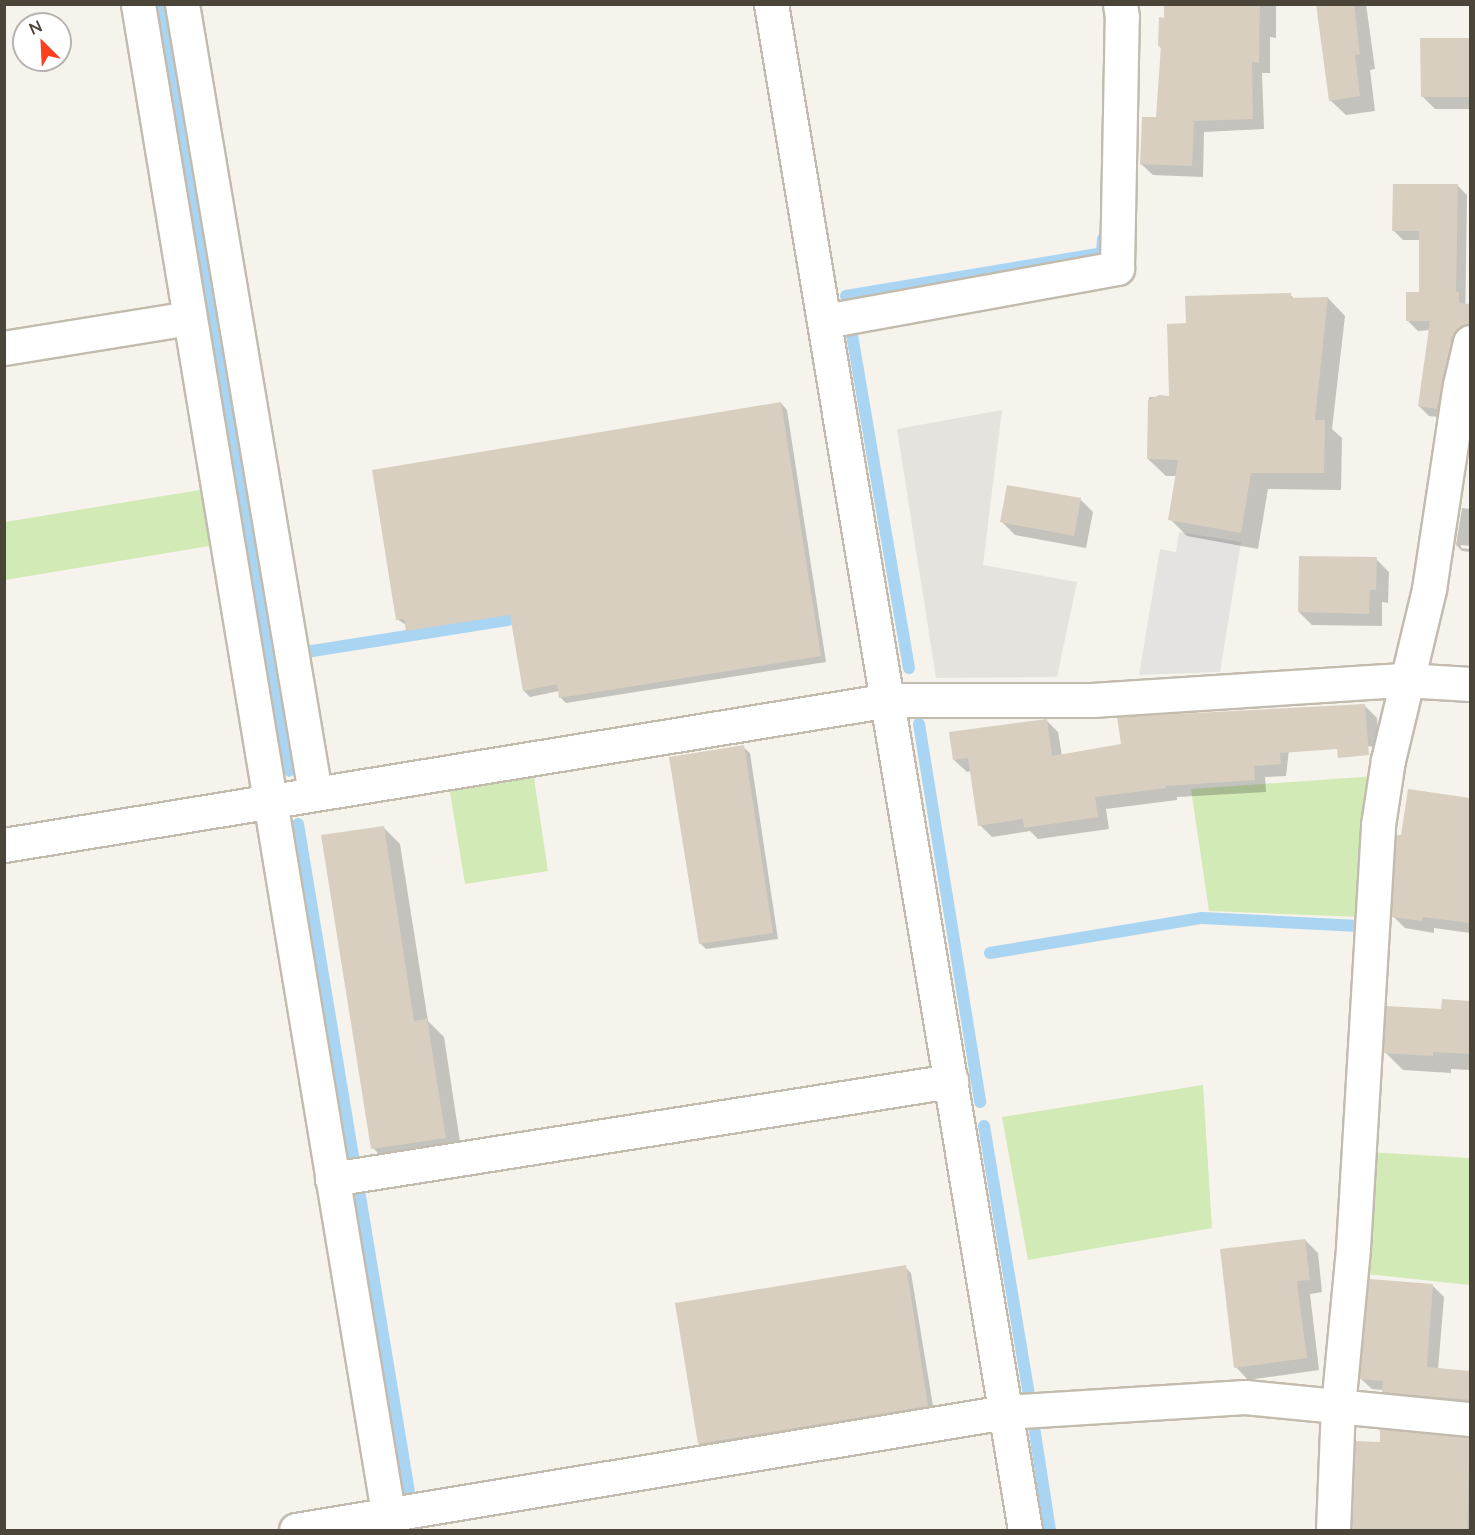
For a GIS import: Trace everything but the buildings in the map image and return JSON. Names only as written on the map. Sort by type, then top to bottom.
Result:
[{"type":"street","points":[[138,4],[272,801],[389,1523]]},
{"type":"street","points":[[183,4],[315,793]]},
{"type":"street","points":[[771,4],[889,700],[1025,1530]]},
{"type":"street","points":[[825,321],[1117,268],[1122,17],[1120,4]]},
{"type":"street","points":[[4,348],[189,318]]},
{"type":"street","points":[[1333,1530],[1338,1407],[1353,1248],[1378,825],[1388,760],[1429,589],[1460,386],[1470,342]]},
{"type":"street","points":[[4,845],[889,700],[1092,700],[1406,680],[1470,684]]},
{"type":"street","points":[[332,1179],[951,1081]]},
{"type":"street","points":[[296,1530],[389,1523],[1005,1412],[1245,1397],[1470,1419]]},
{"type":"shaded area","points":[[1002,410],[983,565],[1077,582],[1057,677],[936,678],[897,429]]},
{"type":"shaded area","points":[[1179,532],[1241,542],[1220,672],[1139,675],[1160,549],[1176,552]]},
{"type":"green space","points":[[212,488],[221,544],[5,580],[5,522]]},
{"type":"green space","points":[[533,772],[548,871],[465,884],[449,786]]},
{"type":"green space","points":[[1376,776],[1362,917],[1209,911],[1191,789]]},
{"type":"green space","points":[[1203,1085],[1212,1228],[1028,1260],[1002,1117]]},
{"type":"green space","points":[[1367,1152],[1470,1158],[1470,1285],[1357,1273]]},
{"type":"waterway","points":[[163,4],[289,771]]},
{"type":"waterway","points":[[846,296],[1102,253],[1103,239]]},
{"type":"waterway","points":[[851,329],[909,668]]},
{"type":"waterway","points":[[306,652],[508,620]]},
{"type":"waterway","points":[[919,724],[980,1102]]},
{"type":"waterway","points":[[298,824],[353,1157]]},
{"type":"waterway","points":[[990,953],[1202,918],[1359,926]]},
{"type":"waterway","points":[[984,1126],[1029,1396]]},
{"type":"waterway","points":[[360,1196],[409,1492]]},
{"type":"waterway","points":[[1034,1427],[1050,1530]]}]
